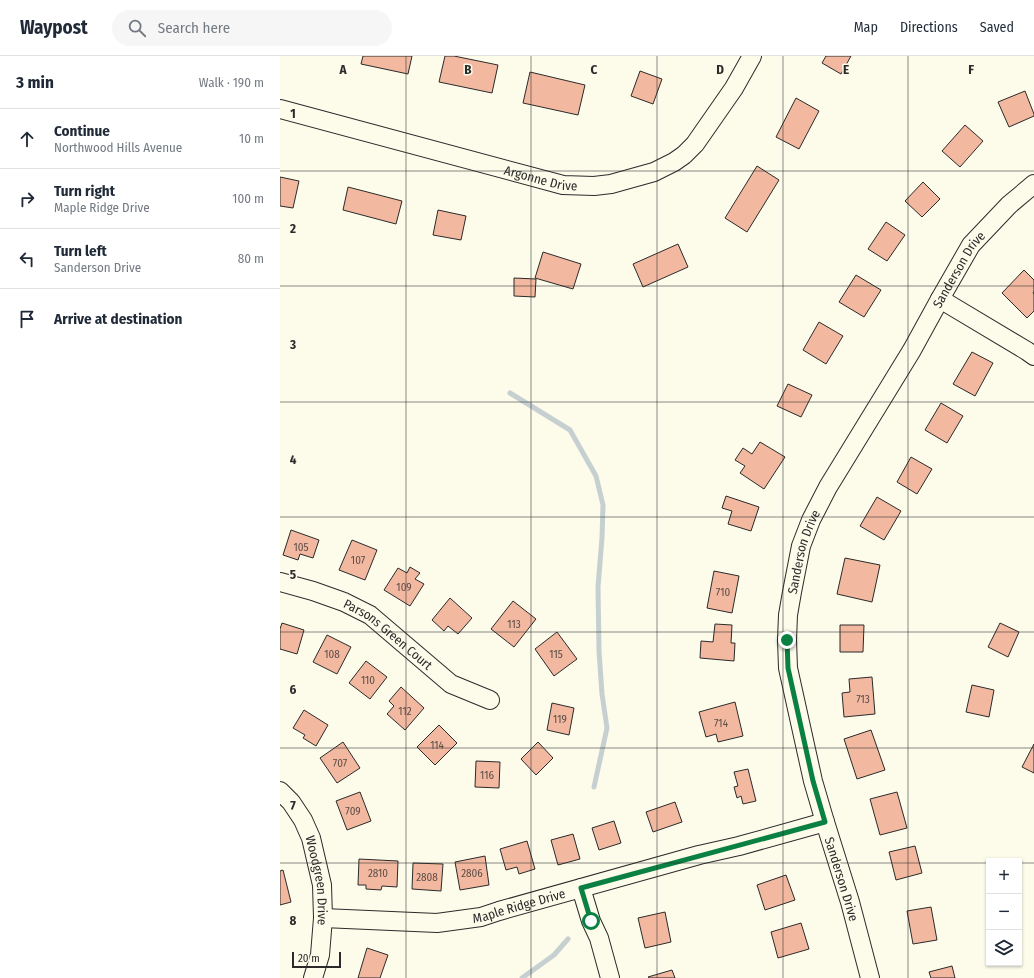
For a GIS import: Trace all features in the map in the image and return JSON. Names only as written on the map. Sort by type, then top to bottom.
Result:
[{"type":"street","name":"Argonne Drive","points":[[280,109],[563,185],[594,186],[611,184],[654,172],[674,162],[684,154],[695,144],[730,94],[752,56]]},
{"type":"street","name":"Sanderson Drive","points":[[870,978],[850,902],[813,781],[788,668],[788,615],[801,546],[811,520],[828,487],[912,350],[971,245],[1009,205],[1034,184]]},
{"type":"street","points":[[940,299],[1034,356]]},
{"type":"street","name":"Parsons Green Court","points":[[280,582],[313,591],[344,602],[370,615],[451,684],[490,700]]},
{"type":"street","name":"Woodgreen Drive","points":[[280,791],[291,802],[303,820],[311,838],[322,885],[323,918],[320,955],[313,978]]},
{"type":"street","name":"Maple Ridge Drive","points":[[323,918],[437,923],[481,917],[581,888],[825,822]]},
{"type":"street","points":[[581,888],[591,921],[599,938],[610,978]]},
{"type":"building","points":[[363,56],[412,56],[408,74],[361,64]]},
{"type":"building","points":[[445,56],[454,56],[498,65],[492,93],[439,82]]},
{"type":"building","points":[[826,56],[851,56],[841,74],[822,63]]},
{"type":"building","points":[[640,71],[662,79],[653,104],[631,96]]},
{"type":"building","points":[[530,72],[585,85],[578,115],[523,103]]},
{"type":"building","points":[[1025,91],[1034,116],[1009,127],[998,102]]},
{"type":"building","points":[[796,98],[819,111],[799,149],[776,137]]},
{"type":"building","points":[[965,125],[983,141],[960,167],[942,151]]},
{"type":"building","points":[[757,166],[779,180],[747,232],[725,218]]},
{"type":"building","points":[[280,177],[299,181],[293,208],[280,206]]},
{"type":"building","points":[[923,182],[940,199],[922,217],[905,201]]},
{"type":"building","points":[[348,187],[402,201],[396,224],[343,210]]},
{"type":"building","points":[[438,210],[466,216],[461,240],[433,235]]},
{"type":"building","points":[[886,222],[905,235],[887,261],[868,249]]},
{"type":"building","points":[[678,244],[688,267],[643,287],[633,264]]},
{"type":"building","points":[[543,252],[581,264],[573,289],[535,278]]},
{"type":"building","points":[[1024,270],[1034,280],[1034,311],[1027,318],[1002,293]]},
{"type":"building","points":[[856,275],[881,290],[864,317],[839,302]]},
{"type":"building","points":[[514,278],[536,279],[535,297],[514,296]]},
{"type":"building","points":[[819,322],[843,336],[826,364],[803,350]]},
{"type":"building","points":[[972,352],[993,363],[975,396],[953,384]]},
{"type":"building","points":[[788,384],[812,395],[801,417],[777,406]]},
{"type":"building","points":[[941,403],[963,416],[947,443],[925,430]]},
{"type":"building","points":[[760,442],[785,457],[764,489],[740,473],[745,466],[735,460],[743,448],[752,454]]},
{"type":"building","points":[[911,457],[932,469],[917,494],[897,482]]},
{"type":"building","points":[[726,496],[759,507],[751,531],[728,524],[732,511],[722,508]]},
{"type":"building","points":[[877,497],[901,511],[884,540],[860,526]]},
{"type":"building","points":[[291,530],[319,540],[313,558],[300,554],[298,560],[283,555]]},
{"type":"building","points":[[352,540],[377,550],[365,580],[339,570]]},
{"type":"building","points":[[845,558],[880,565],[872,602],[837,594]]},
{"type":"building","points":[[410,567],[420,573],[415,579],[424,584],[410,606],[384,590],[398,568],[407,573]]},
{"type":"building","points":[[714,571],[739,576],[732,613],[707,608]]},
{"type":"building","points":[[450,598],[472,618],[458,634],[448,626],[444,631],[432,620]]},
{"type":"building","points":[[513,601],[536,619],[514,647],[491,629]]},
{"type":"building","points":[[282,623],[304,630],[297,654],[280,649],[280,629]]},
{"type":"building","points":[[1000,623],[1019,632],[1008,657],[988,647]]},
{"type":"building","points":[[715,624],[732,625],[731,643],[735,643],[734,661],[700,658],[701,641],[713,642]]},
{"type":"building","points":[[840,625],[864,625],[863,652],[840,652]]},
{"type":"building","points":[[557,632],[577,659],[554,676],[535,649]]},
{"type":"building","points":[[327,635],[351,647],[337,674],[313,662]]},
{"type":"building","points":[[366,661],[387,677],[370,699],[349,683]]},
{"type":"building","points":[[872,677],[875,714],[844,717],[842,693],[850,692],[849,679]]},
{"type":"building","points":[[972,685],[994,690],[989,717],[966,712]]},
{"type":"building","points":[[401,687],[424,708],[405,730],[387,714],[394,706],[389,701]]},
{"type":"building","points":[[735,702],[743,736],[718,742],[716,734],[706,737],[699,712]]},
{"type":"building","points":[[552,703],[574,708],[569,735],[547,730]]},
{"type":"building","points":[[304,710],[328,725],[316,746],[303,738],[305,735],[293,728]]},
{"type":"building","points":[[439,725],[457,743],[435,765],[417,747]]},
{"type":"building","points":[[871,730],[885,770],[857,779],[844,739]]},
{"type":"building","points":[[343,742],[360,768],[337,783],[320,758]]},
{"type":"building","points":[[538,742],[553,758],[536,775],[521,759]]},
{"type":"building","points":[[1034,744],[1034,773],[1022,767]]},
{"type":"building","points":[[476,761],[500,762],[499,788],[475,787]]},
{"type":"building","points":[[748,769],[756,801],[743,804],[741,796],[737,798],[734,787],[738,786],[734,772]]},
{"type":"building","points":[[360,792],[371,821],[347,830],[336,801]]},
{"type":"building","points":[[897,792],[907,828],[880,835],[870,799]]},
{"type":"building","points":[[675,802],[682,822],[653,832],[646,812]]},
{"type":"building","points":[[614,821],[621,843],[599,850],[592,828]]},
{"type":"building","points":[[573,834],[580,859],[558,865],[551,840]]},
{"type":"building","points":[[527,841],[535,869],[519,874],[517,867],[506,870],[500,849]]},
{"type":"building","points":[[915,846],[922,873],[896,880],[889,852]]},
{"type":"building","points":[[485,856],[489,885],[460,890],[455,862]]},
{"type":"building","points":[[359,859],[398,861],[397,887],[382,886],[381,890],[366,889],[366,885],[358,885]]},
{"type":"building","points":[[413,863],[443,864],[441,891],[412,889]]},
{"type":"building","points":[[283,870],[291,902],[280,905],[280,871]]},
{"type":"building","points":[[786,875],[795,900],[765,910],[757,885]]},
{"type":"building","points":[[931,907],[937,940],[913,944],[907,911]]},
{"type":"building","points":[[665,912],[671,942],[645,948],[638,918]]},
{"type":"building","points":[[801,923],[809,949],[778,958],[771,932]]},
{"type":"building","points":[[367,948],[388,955],[380,978],[358,978]]},
{"type":"building","points":[[952,966],[955,978],[931,978],[929,972]]},
{"type":"building","points":[[672,970],[675,978],[648,977]]},
{"type":"waterway","points":[[510,393],[570,430],[596,476],[603,505],[598,587],[599,651],[602,694],[607,728],[594,787]]},
{"type":"waterway","points":[[522,978],[554,955],[568,939]]},
{"type":"route","points":[[591,921],[581,888],[825,822],[813,781],[788,668],[787,640]]}]
